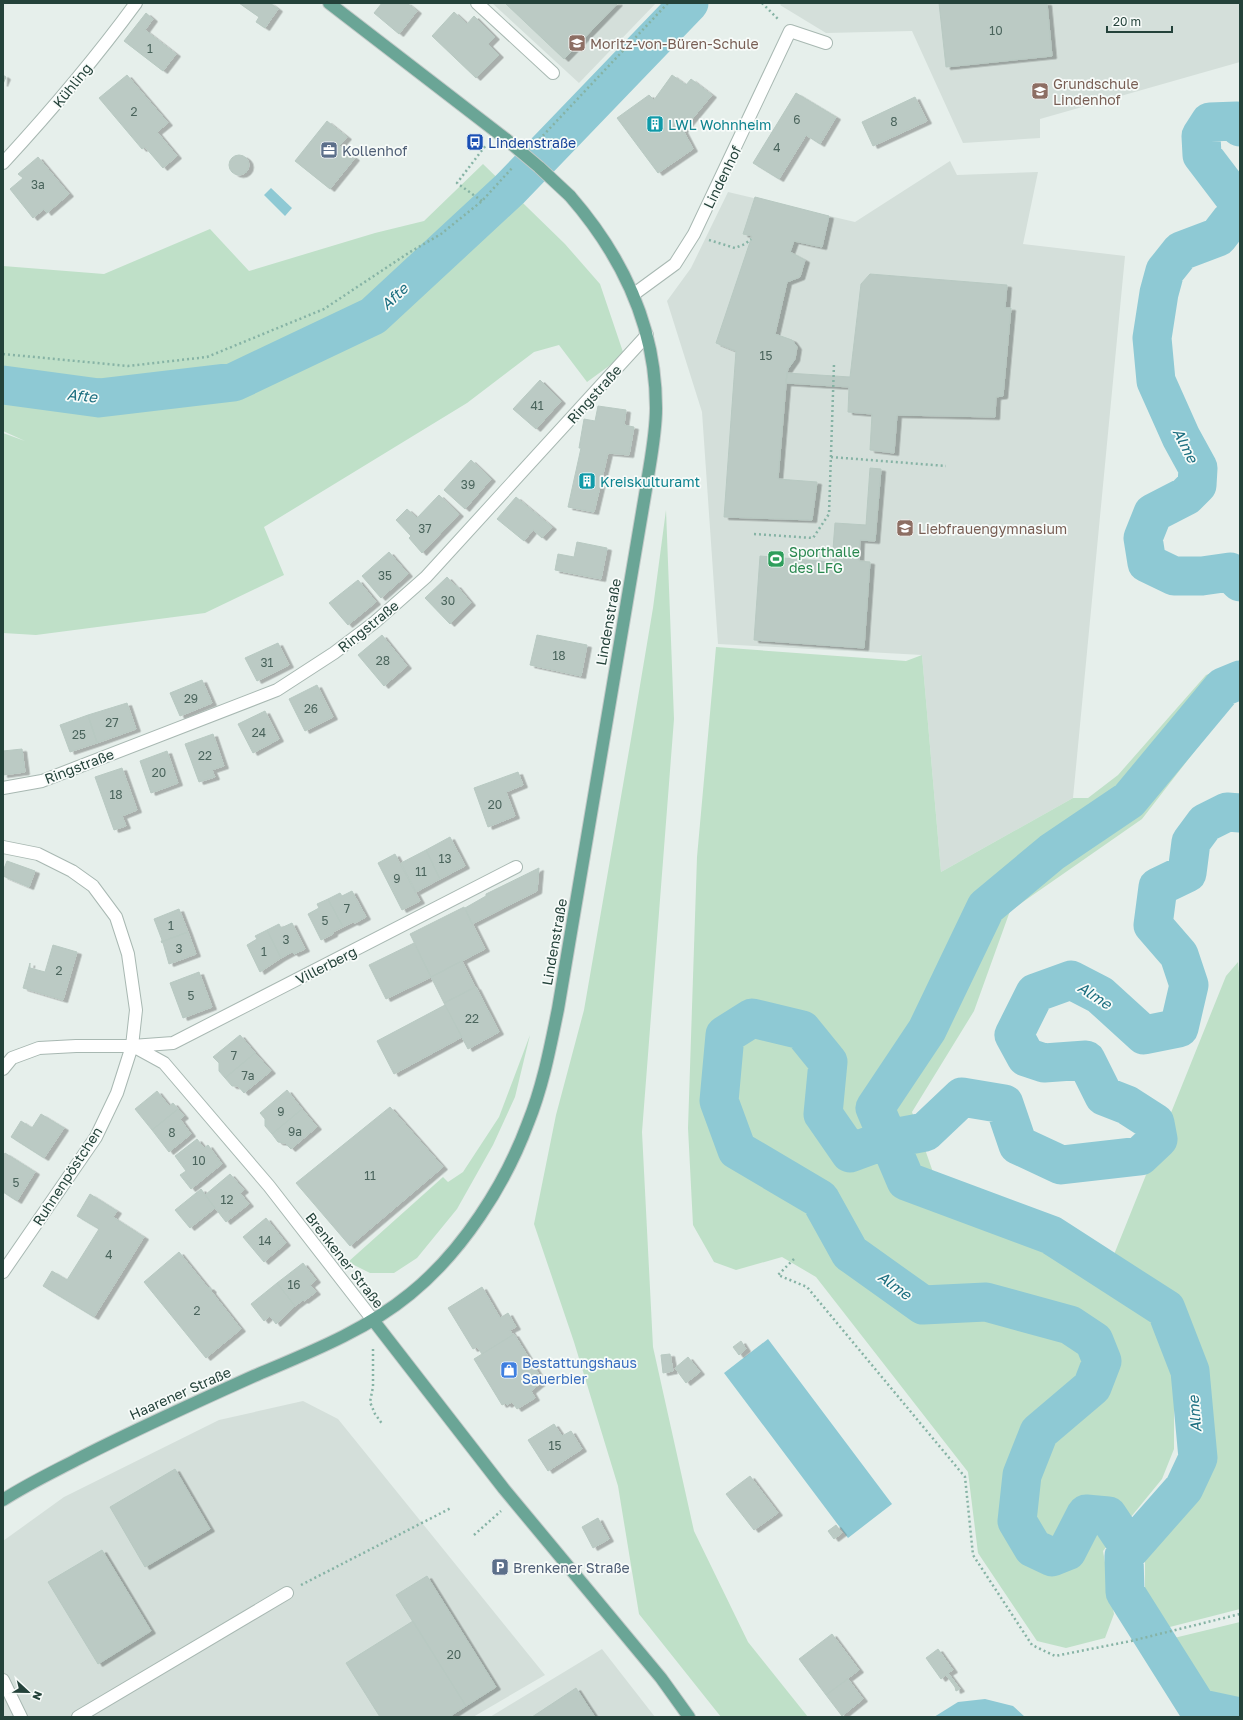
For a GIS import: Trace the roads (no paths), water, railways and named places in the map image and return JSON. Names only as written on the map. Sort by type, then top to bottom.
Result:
[{"type":"main road","name":"Lindenstraße","points":[[329,3],[507,140],[570,196],[592,221],[615,255],[634,294],[647,335],[655,371],[656,408],[654,442],[559,1001],[544,1073],[526,1130],[511,1162],[489,1202],[442,1263],[411,1294],[373,1320]]},
{"type":"main road","name":"Haarener Straße","points":[[3,1500],[120,1437],[193,1403],[333,1342],[373,1320]]},
{"type":"main road","name":"Brenkener Straße","points":[[373,1320],[504,1489],[661,1678],[689,1717]]},
{"type":"street","name":"Kühling","points":[[3,163],[49,113],[110,39],[136,3]]},
{"type":"street","points":[[476,3],[554,73]]},
{"type":"street","name":"Lindenhof","points":[[634,294],[675,264],[694,234],[790,31],[826,43]]},
{"type":"street","name":"Ringstraße","points":[[3,788],[42,781],[277,690],[334,654],[375,622],[426,577],[647,335]]},
{"type":"street","points":[[3,847],[38,854],[72,871],[93,886],[116,917],[128,954],[136,1010],[132,1046],[76,1046],[39,1048],[12,1058],[3,1069]]},
{"type":"street","name":"Villerberg","points":[[132,1046],[173,1044],[516,867]]},
{"type":"street","name":"Brenkener Straße","points":[[132,1046],[164,1063],[269,1186],[373,1320]]},
{"type":"street","name":"Ruhnenpöstchen","points":[[3,1272],[96,1137],[117,1093],[132,1046]]},
{"type":"street","points":[[78,1717],[287,1593]]},
{"type":"street","points":[[3,1680],[21,1717]]},
{"type":"water","points":[[271,188],[292,208],[285,216],[264,195]]},
{"type":"water","points":[[768,1339],[892,1504],[848,1538],[724,1373]]},
{"type":"water","points":[[985,1699],[1013,1706],[1025,1717],[934,1717],[958,1702]]},
{"type":"waterway","name":"Afte","points":[[3,385],[99,398],[234,382],[373,316],[510,189],[689,3]]},
{"type":"waterway","name":"Alme","points":[[1240,127],[1237,121],[1210,122],[1201,136],[1202,155],[1237,201],[1235,215],[1218,237],[1181,251],[1165,271],[1159,293],[1152,338],[1156,381],[1181,437],[1198,468],[1197,485],[1186,496],[1153,513],[1143,538],[1147,563],[1174,576],[1202,576],[1230,572],[1240,582]]},
{"type":"waterway","name":"Alme","points":[[1240,680],[1223,687],[1129,800],[1052,852],[986,907],[927,1030],[875,1108],[906,1181],[1051,1235],[1166,1309],[1190,1371],[1198,1458],[1184,1488],[1124,1556],[1125,1592],[1198,1708],[1240,1717]]},
{"type":"waterway","name":"Alme","points":[[1130,1549],[1108,1516],[1086,1514],[1067,1551],[1052,1557],[1033,1548],[1017,1521],[1022,1475],[1039,1432],[1092,1387],[1102,1361],[1094,1341],[1070,1325],[986,1302],[923,1305],[850,1253],[820,1199],[737,1150],[719,1101],[725,1035],[752,1018],[802,1030],[828,1062],[823,1114],[850,1153],[888,1139],[925,1132],[962,1097],[1004,1104],[1018,1145],[1061,1165],[1140,1156],[1158,1139],[1155,1123],[1127,1105],[1104,1096],[1086,1060],[1044,1063],[1026,1057],[1014,1035],[1035,993],[1071,980],[1100,995],[1144,1035],[1179,1028],[1189,985],[1179,955],[1153,925],[1158,887],[1187,873],[1191,842],[1205,823],[1227,812],[1240,813]]},
{"type":"place","name":"Moritz-von-Büren-Schule","points":[[577,43]]},
{"type":"place","name":"Grundschule Lindenhof","points":[[1040,91]]},
{"type":"place","name":"LWL Wohnheim","points":[[655,124]]},
{"type":"place","name":"Lindenstraße","points":[[475,142]]},
{"type":"place","name":"Kollenhof","points":[[329,150]]},
{"type":"place","name":"Kreiskulturamt","points":[[587,481]]},
{"type":"place","name":"Liebfrauengymnasium","points":[[905,528]]},
{"type":"place","name":"Sporthalle des LFG","points":[[776,559]]},
{"type":"place","name":"Bestattungshaus Sauerbier","points":[[509,1370]]},
{"type":"place","name":"Brenkener Straße","points":[[500,1567]]}]
